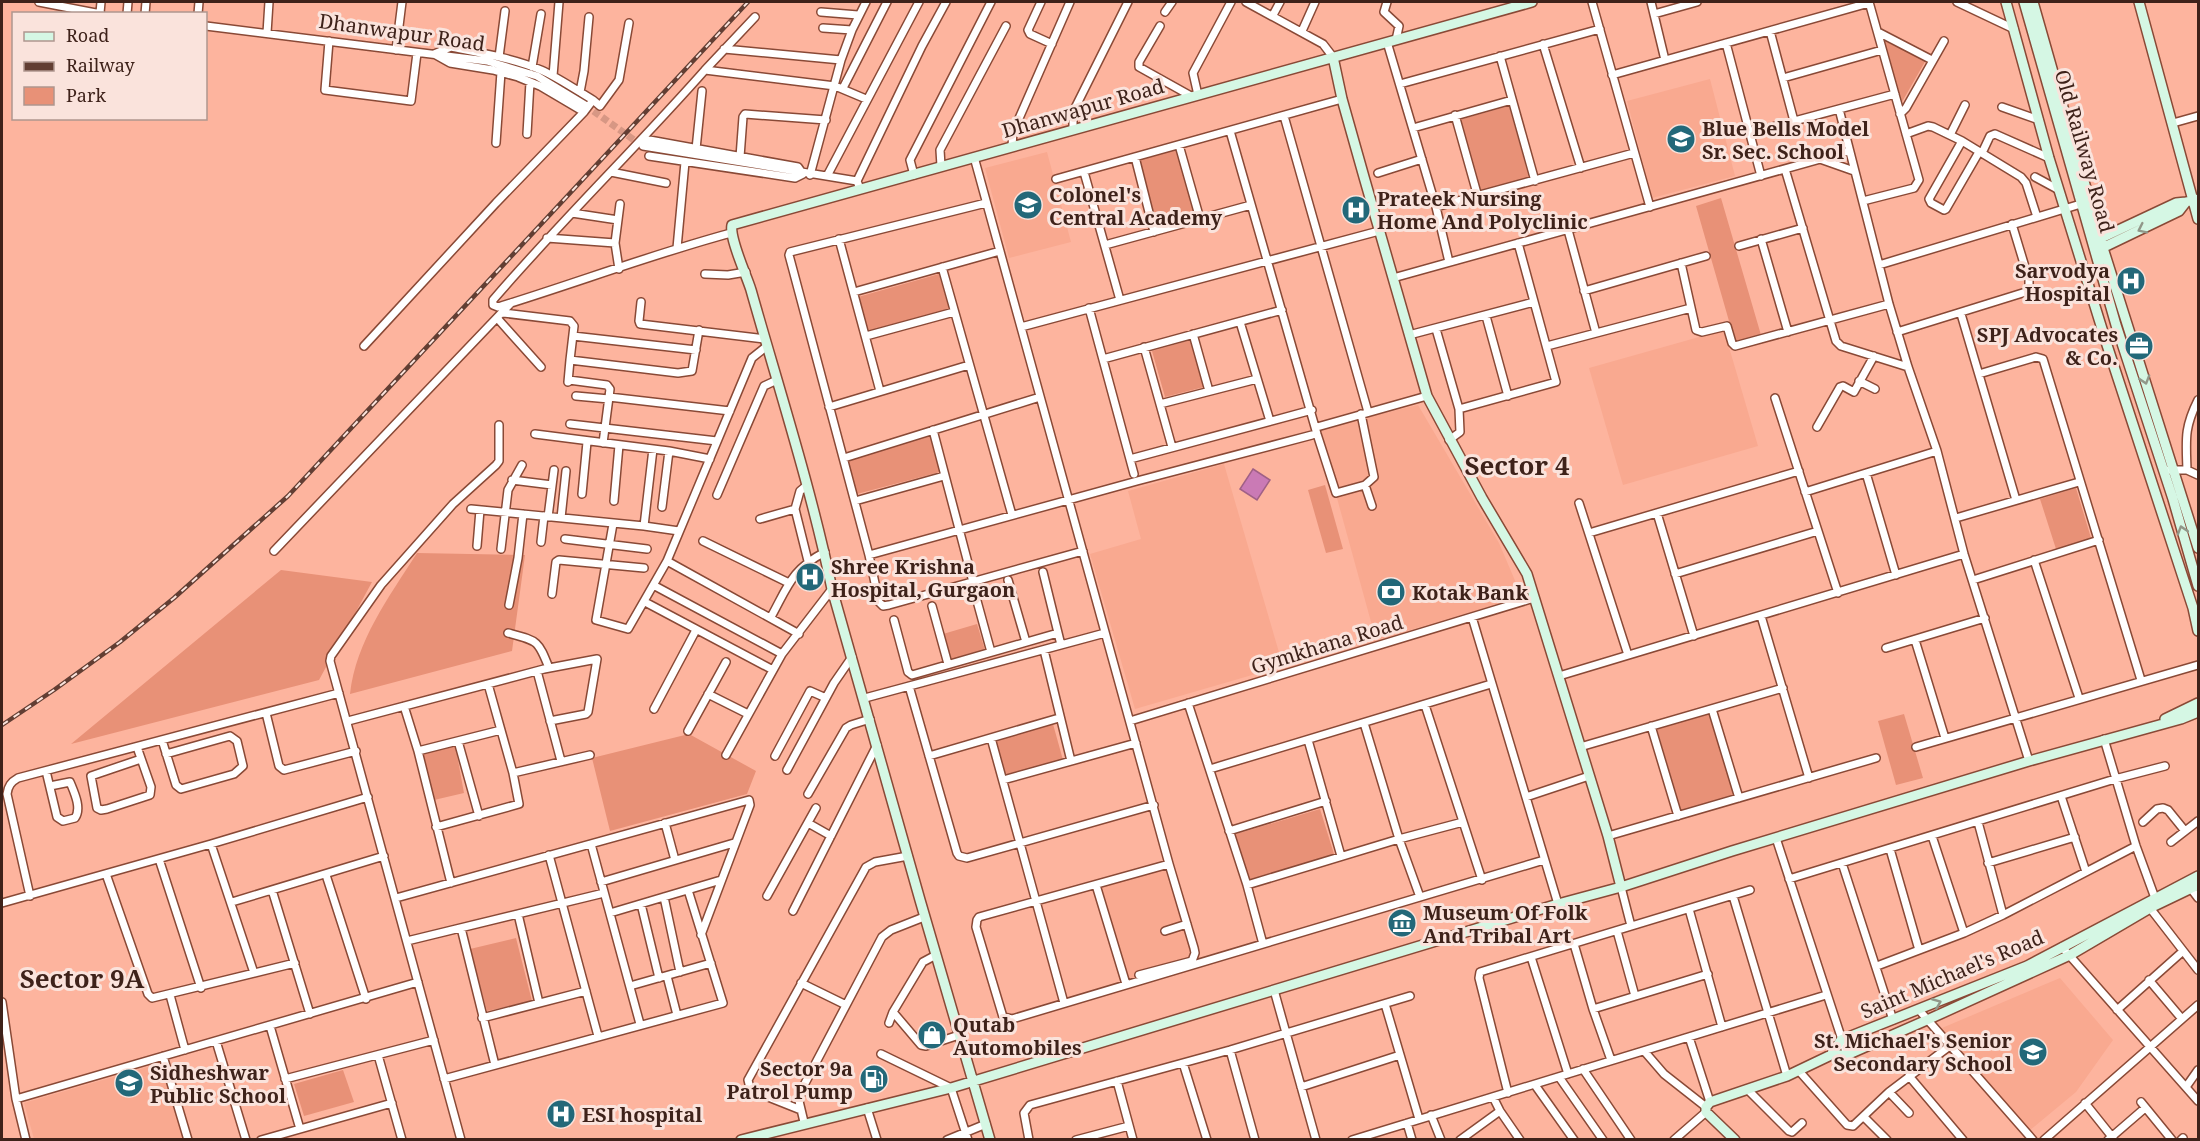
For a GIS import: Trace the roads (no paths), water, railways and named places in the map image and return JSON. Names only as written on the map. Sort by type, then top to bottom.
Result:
[{"type":"street","points":[[39,2],[95,12]]},
{"type":"street","points":[[267,33],[269,2]]},
{"type":"street","points":[[396,50],[402,2]]},
{"type":"street","points":[[553,76],[559,2]]},
{"type":"street","points":[[839,87],[842,60],[858,15],[867,2]]},
{"type":"street","points":[[807,175],[839,87],[887,2]]},
{"type":"street","points":[[828,176],[866,99],[919,2]]},
{"type":"street","points":[[946,2],[922,46],[859,185],[735,222],[731,233],[746,272],[777,380],[825,552],[832,589],[865,698],[924,917],[990,1140]]},
{"type":"street","points":[[914,175],[910,159],[991,2]]},
{"type":"street","points":[[1041,2],[1028,30],[1030,34],[1052,44]]},
{"type":"street","points":[[1012,146],[1013,132],[1070,2]]},
{"type":"street","points":[[1073,130],[1073,112],[1128,2]]},
{"type":"street","points":[[1166,12],[1172,2]]},
{"type":"street","points":[[1194,96],[1193,73],[1231,2]]},
{"type":"street","points":[[1246,2],[1323,44],[1333,57],[1342,99],[1427,396],[1449,440],[1523,565],[1608,836],[1631,926]]},
{"type":"street","points":[[1273,15],[1280,2]]},
{"type":"street","points":[[1302,31],[1315,2]]},
{"type":"street","points":[[1387,2],[1384,12],[1399,26],[1391,41],[1400,84],[1436,207],[1449,262]]},
{"type":"street","name":"Dhanwapur Road","points":[[644,142],[807,175],[828,176],[859,185],[914,175],[1532,2]]},
{"type":"street","points":[[1592,2],[1650,207]]},
{"type":"street","points":[[1651,2],[1665,60]]},
{"type":"street","points":[[1654,14],[1697,2]]},
{"type":"street","points":[[1612,75],[1869,2],[1919,180],[1917,186],[1863,201]]},
{"type":"street","points":[[1957,2],[2014,29]]},
{"type":"street","points":[[2006,2],[2049,158],[2199,631]]},
{"type":"street","name":"Old Railway Road","points":[[2024,2],[2168,470],[2199,586]]},
{"type":"street","name":"Old Railway Road","points":[[2033,2],[2085,202]]},
{"type":"street","points":[[2139,2],[2199,219]]},
{"type":"street","points":[[500,57],[505,11]]},
{"type":"street","points":[[821,12],[858,15]]},
{"type":"street","points":[[532,67],[541,14]]},
{"type":"street","points":[[580,92],[589,16]]},
{"type":"street","points":[[731,233],[677,248],[620,269],[498,307],[492,302],[547,238],[611,172],[644,142],[705,70],[755,17]]},
{"type":"street","points":[[434,54],[451,47],[500,57],[532,67],[553,76],[600,106],[619,80],[629,23]]},
{"type":"street","name":"Dhanwapur Road","points":[[207,26],[487,61],[514,68],[546,81],[584,109]]},
{"type":"street","points":[[941,166],[940,150],[1006,26]]},
{"type":"street","points":[[1160,26],[1139,62],[1139,67],[1194,96]]},
{"type":"street","points":[[823,28],[852,30]]},
{"type":"street","points":[[1400,84],[1600,29]]},
{"type":"street","points":[[1770,31],[1794,121]]},
{"type":"street","points":[[1878,32],[1932,60]]},
{"type":"street","points":[[329,40],[325,90],[411,101],[417,53]]},
{"type":"street","points":[[1900,114],[1906,108],[1944,41]]},
{"type":"street","points":[[1726,43],[1761,176]]},
{"type":"street","points":[[1543,44],[1581,168]]},
{"type":"street","points":[[724,49],[842,60]]},
{"type":"street","points":[[1783,78],[1882,50]]},
{"type":"street","points":[[434,54],[450,63],[501,72],[530,82],[584,109]]},
{"type":"street","points":[[1500,56],[1535,181]]},
{"type":"street","points":[[705,70],[839,87],[866,99]]},
{"type":"street","points":[[496,143],[501,72]]},
{"type":"street","points":[[526,134],[530,82]]},
{"type":"street","points":[[696,149],[702,91]]},
{"type":"street","points":[[1750,133],[1894,94]]},
{"type":"street","points":[[1056,179],[1342,99]]},
{"type":"street","points":[[364,346],[593,100]]},
{"type":"street","points":[[1413,128],[1512,100]]},
{"type":"street","points":[[1950,135],[1965,105]]},
{"type":"street","points":[[2002,107],[2039,120]]},
{"type":"street","points":[[1839,109],[1889,304],[1937,451],[1964,554],[2029,761]]},
{"type":"street","points":[[740,157],[745,114],[826,120]]},
{"type":"street","points":[[1455,115],[1478,197]]},
{"type":"street","points":[[1230,131],[1334,491],[1340,493],[1365,485],[1374,477],[1365,413],[1284,116]]},
{"type":"street","points":[[2173,123],[2199,117]]},
{"type":"street","points":[[1906,134],[1928,126],[1962,141],[2021,177],[2026,183],[2037,217]]},
{"type":"street","points":[[1962,141],[1929,199],[1931,203],[1944,210],[1990,136],[1995,134],[2049,158]]},
{"type":"street","points":[[644,142],[798,167],[807,175]]},
{"type":"street","points":[[1179,145],[1200,219]]},
{"type":"street","points":[[1393,278],[1849,152]]},
{"type":"street","points":[[1436,207],[1635,153]]},
{"type":"street","points":[[649,156],[795,178],[807,175]]},
{"type":"street","points":[[974,157],[1195,953],[1192,961],[1139,975]]},
{"type":"street","points":[[1135,157],[1154,232]]},
{"type":"street","points":[[1378,173],[1422,159]]},
{"type":"street","points":[[1820,159],[1854,171]]},
{"type":"street","points":[[677,248],[685,162]]},
{"type":"street","points":[[1785,169],[1838,344],[1908,367]]},
{"type":"street","points":[[611,172],[666,183]]},
{"type":"street","points":[[1084,172],[1120,300]]},
{"type":"street","points":[[2035,177],[2060,190]]},
{"type":"street","points":[[2098,245],[2176,203],[2193,200]]},
{"type":"street","points":[[1879,265],[2085,202]]},
{"type":"street","points":[[986,203],[790,252],[789,255],[881,605],[974,586],[1083,551]]},
{"type":"street","points":[[620,204],[615,243],[620,269]]},
{"type":"street","points":[[1105,245],[1251,205]]},
{"type":"street","points":[[572,213],[618,220]]},
{"type":"street","points":[[1898,333],[2029,291],[2029,280],[2012,224]]},
{"type":"street","points":[[1739,246],[1803,228]]},
{"type":"street","points":[[1568,230],[1596,333]]},
{"type":"street","points":[[1021,327],[1379,231]]},
{"type":"street","points":[[547,238],[615,243]]},
{"type":"street","points":[[840,239],[880,392]]},
{"type":"street","points":[[1761,239],[1788,332]]},
{"type":"street","points":[[1459,409],[1556,382],[1518,243]]},
{"type":"street","name":"Old Railway Road","points":[[2098,245],[2121,340],[2199,548]]},
{"type":"street","points":[[854,292],[1000,251]]},
{"type":"street","points":[[1584,291],[1706,256]]},
{"type":"street","points":[[1681,263],[1698,332],[1726,326],[1735,346],[1889,304]]},
{"type":"street","points":[[942,267],[1012,515]]},
{"type":"street","points":[[705,274],[728,275],[746,272]]},
{"type":"street","points":[[641,302],[640,324],[699,330],[766,343]]},
{"type":"street","points":[[1409,335],[1534,302]]},
{"type":"street","points":[[274,551],[511,303]]},
{"type":"street","points":[[1089,308],[1134,474]]},
{"type":"street","points":[[1547,346],[1691,308]]},
{"type":"street","points":[[1103,358],[1282,310]]},
{"type":"street","points":[[866,336],[954,312]]},
{"type":"street","points":[[1961,314],[2016,500]]},
{"type":"street","points":[[500,316],[570,321],[574,326],[568,381],[608,385],[610,389],[603,443]]},
{"type":"street","points":[[500,316],[541,367]]},
{"type":"street","points":[[1486,316],[1508,396]]},
{"type":"street","points":[[1240,322],[1270,421]]},
{"type":"street","points":[[1436,329],[1459,409],[1460,432],[1449,440]]},
{"type":"street","points":[[570,360],[686,373],[692,371],[699,330]]},
{"type":"street","points":[[1193,334],[1209,392]]},
{"type":"street","points":[[573,336],[696,350]]},
{"type":"street","points":[[2107,345],[2121,340]]},
{"type":"street","points":[[613,524],[596,620],[628,629],[655,586],[667,561],[752,358],[766,343]]},
{"type":"street","points":[[1144,348],[1172,447]]},
{"type":"street","points":[[1817,427],[1840,387],[1845,386],[1854,392],[1874,356]]},
{"type":"street","points":[[1979,375],[2036,357],[2042,358],[2141,680]]},
{"type":"street","points":[[829,407],[969,365]]},
{"type":"street","points":[[1160,404],[1257,379]]},
{"type":"street","points":[[717,495],[764,386],[777,380]]},
{"type":"street","points":[[1859,381],[1875,389]]},
{"type":"street","points":[[576,396],[730,411]]},
{"type":"street","points":[[1317,427],[1427,396]]},
{"type":"street","points":[[844,458],[1040,397]]},
{"type":"street","points":[[1775,398],[1838,593]]},
{"type":"street","points":[[2187,470],[2187,428],[2199,400]]},
{"type":"street","points":[[1130,459],[1312,410]]},
{"type":"street","points":[[570,424],[717,441]]},
{"type":"street","points":[[461,1140],[348,721],[330,665],[331,656],[381,585],[453,504],[499,461],[499,425]]},
{"type":"street","points":[[933,430],[991,652]]},
{"type":"street","points":[[535,434],[587,442],[653,448],[710,459]]},
{"type":"street","points":[[869,555],[1312,435]]},
{"type":"street","points":[[582,494],[587,442]]},
{"type":"street","points":[[614,501],[619,445]]},
{"type":"street","points":[[644,526],[653,448]]},
{"type":"street","points":[[662,507],[669,451]]},
{"type":"street","points":[[1805,492],[1937,451]]},
{"type":"street","points":[[501,549],[508,490],[522,465]]},
{"type":"street","points":[[541,542],[554,470]]},
{"type":"street","points":[[2168,470],[2198,472]]},
{"type":"street","points":[[561,518],[566,471]]},
{"type":"street","points":[[1589,533],[1798,471]]},
{"type":"street","points":[[1866,473],[1896,575]]},
{"type":"street","points":[[855,501],[944,476]]},
{"type":"street","points":[[512,480],[552,485]]},
{"type":"street","points":[[1956,518],[2079,482]]},
{"type":"street","points":[[1365,485],[1371,506]]},
{"type":"street","points":[[807,486],[800,491],[795,509],[808,561]]},
{"type":"street","points":[[1579,503],[1628,655]]},
{"type":"street","points":[[471,509],[679,531]]},
{"type":"street","points":[[760,519],[795,509]]},
{"type":"street","points":[[477,546],[480,510]]},
{"type":"street","points":[[1657,513],[1694,636]]},
{"type":"street","points":[[509,605],[523,514]]},
{"type":"street","points":[[1676,574],[1818,531]]},
{"type":"street","points":[[565,539],[646,549]]},
{"type":"street","points":[[1973,579],[2099,540]]},
{"type":"street","points":[[703,541],[789,583]]},
{"type":"street","points":[[771,617],[789,583],[802,566],[825,552]]},
{"type":"street","points":[[1559,676],[1964,554]]},
{"type":"street","points":[[552,594],[557,560],[644,568]]},
{"type":"street","points":[[667,561],[799,634]]},
{"type":"street","points":[[2034,561],[2079,698]]},
{"type":"street","points":[[1042,572],[1061,645]]},
{"type":"street","points":[[1008,580],[1026,642]]},
{"type":"street","points":[[655,586],[782,654]]},
{"type":"street","points":[[726,755],[782,654],[832,589]]},
{"type":"street","name":"Gymkhana Road","points":[[1130,721],[1534,598]]},
{"type":"street","points":[[645,602],[773,670]]},
{"type":"street","points":[[932,606],[948,664]]},
{"type":"street","points":[[1761,616],[1809,778]]},
{"type":"street","points":[[1472,617],[1558,904]]},
{"type":"street","points":[[1886,648],[1985,618]]},
{"type":"street","points":[[894,620],[910,674],[1058,633]]},
{"type":"street","points":[[654,709],[696,630]]},
{"type":"street","points":[[508,633],[532,639],[539,645],[549,668]]},
{"type":"street","points":[[865,698],[1106,633]]},
{"type":"street","points":[[1915,640],[1946,738]]},
{"type":"street","points":[[1044,650],[1071,761]]},
{"type":"street","points":[[787,770],[826,698],[852,657]]},
{"type":"street","points":[[348,721],[549,668],[593,658],[597,660],[588,712],[550,721]]},
{"type":"street","points":[[688,731],[726,662]]},
{"type":"street","points":[[1916,747],[2199,665]]},
{"type":"street","points":[[537,671],[561,761]]},
{"type":"street","points":[[436,827],[519,804],[513,773],[488,684]]},
{"type":"street","points":[[1210,770],[1491,684]]},
{"type":"street","points":[[909,686],[959,856],[967,858],[1154,805]]},
{"type":"street","points":[[1580,747],[1783,688]]},
{"type":"street","points":[[775,756],[810,691],[826,698]]},
{"type":"street","points":[[30,896],[7,794],[8,788],[18,778],[339,693]]},
{"type":"street","points":[[708,694],[748,714]]},
{"type":"street","points":[[1188,703],[1263,944]]},
{"type":"street","points":[[2146,727],[2199,703]]},
{"type":"street","points":[[1425,705],[1482,879]]},
{"type":"street","points":[[404,706],[418,751],[451,883]]},
{"type":"street","points":[[1712,709],[1739,798]]},
{"type":"street","points":[[266,713],[279,766],[284,770],[356,751]]},
{"type":"street","points":[[741,1140],[804,1122],[951,1088],[1620,887],[2029,761],[2197,713]]},
{"type":"street","points":[[929,756],[1059,718]]},
{"type":"street","points":[[808,794],[846,728],[870,719]]},
{"type":"street","points":[[1364,723],[1399,839],[1420,897]]},
{"type":"street","points":[[1651,726],[1678,816]]},
{"type":"street","points":[[418,751],[501,730]]},
{"type":"street","points":[[162,740],[166,754],[176,785],[181,789],[234,774],[243,766],[237,741],[230,736],[166,754]]},
{"type":"street","points":[[991,738],[1064,1003]]},
{"type":"street","points":[[2104,739],[2136,846],[2155,898]]},
{"type":"street","points":[[1308,740],[1341,856]]},
{"type":"street","points":[[458,741],[479,816]]},
{"type":"street","points":[[1003,780],[1136,743]]},
{"type":"street","points":[[793,911],[877,744]]},
{"type":"street","points":[[137,747],[152,791],[150,795],[107,809],[97,808],[91,776],[141,759]]},
{"type":"street","points":[[513,773],[590,755]]},
{"type":"street","points":[[1608,836],[1876,758]]},
{"type":"street","points":[[1790,879],[2115,779],[2165,766]]},
{"type":"street","points":[[46,771],[59,820],[75,818],[78,808],[70,782],[50,786]]},
{"type":"street","points":[[1526,797],[1589,776]]},
{"type":"street","points":[[2061,796],[2086,872]]},
{"type":"street","points":[[2,903],[368,797]]},
{"type":"street","points":[[396,898],[749,800],[750,805],[734,843],[702,935]]},
{"type":"street","points":[[1229,831],[1326,801]]},
{"type":"street","points":[[767,896],[816,808]]},
{"type":"street","points":[[2143,822],[2157,809],[2163,808],[2168,810],[2185,831]]},
{"type":"street","points":[[2171,842],[2199,821]]},
{"type":"street","points":[[1246,885],[1463,822]]},
{"type":"street","points":[[1978,822],[2003,915]]},
{"type":"street","points":[[665,823],[675,860]]},
{"type":"street","points":[[808,823],[831,836]]},
{"type":"street","points":[[1932,836],[1964,933]]},
{"type":"street","points":[[1988,863],[2075,837]]},
{"type":"street","points":[[1776,838],[1847,1054]]},
{"type":"street","points":[[591,843],[640,1024]]},
{"type":"street","points":[[601,882],[734,843]]},
{"type":"street","points":[[211,844],[254,973]]},
{"type":"street","points":[[1877,966],[1964,933],[2003,915],[2136,846]]},
{"type":"street","points":[[1890,849],[1919,950]]},
{"type":"street","points":[[549,855],[598,1036]]},
{"type":"street","points":[[232,902],[384,856]]},
{"type":"street","points":[[801,1110],[763,1095],[750,1088],[748,1084],[866,867],[875,862],[908,856]]},
{"type":"street","points":[[159,859],[201,988]]},
{"type":"street","points":[[1169,864],[980,917],[976,927],[1003,1017],[1012,1019],[1544,860]]},
{"type":"street","points":[[1842,863],[1893,1020]]},
{"type":"street","points":[[106,874],[148,994],[152,998],[201,988],[295,963]]},
{"type":"street","points":[[326,875],[366,999]]},
{"type":"street","name":"Saint Michael's Road","points":[[1831,1055],[1847,1054],[2070,955],[2192,885],[2199,876]]},
{"type":"street","points":[[610,913],[721,880]]},
{"type":"street","points":[[1096,885],[1126,984]]},
{"type":"street","points":[[2192,885],[2199,898]]},
{"type":"street","name":"Saint Michael's Road","points":[[1841,1040],[2027,966],[2155,898],[2192,885]]},
{"type":"street","points":[[272,890],[310,1014]]},
{"type":"street","points":[[444,1079],[723,1003],[688,890]]},
{"type":"street","points":[[1508,1093],[1479,974],[1483,970],[1750,890]]},
{"type":"street","points":[[407,941],[604,893]]},
{"type":"street","points":[[1733,896],[1787,1076]]},
{"type":"street","points":[[664,897],[680,972]]},
{"type":"street","points":[[641,904],[677,1015]]},
{"type":"street","points":[[2150,908],[2199,970]]},
{"type":"street","points":[[1689,909],[1722,1028]]},
{"type":"street","points":[[518,914],[539,1004]]},
{"type":"street","points":[[804,1122],[799,1101],[802,1089],[885,933],[924,917]]},
{"type":"street","points":[[1165,931],[1187,924]]},
{"type":"street","points":[[461,928],[495,1065]]},
{"type":"street","points":[[1617,931],[1635,996]]},
{"type":"street","points":[[1574,944],[1611,1060]]},
{"type":"street","points":[[2062,947],[2199,1101]]},
{"type":"street","points":[[2117,1010],[2182,951]]},
{"type":"street","points":[[889,1023],[893,1012],[923,962],[936,955]]},
{"type":"street","points":[[1531,957],[1568,1074]]},
{"type":"street","points":[[630,986],[711,963]]},
{"type":"street","points":[[1593,1009],[1708,974]]},
{"type":"street","points":[[2149,980],[2182,1019]]},
{"type":"street","points":[[16,1098],[366,999],[418,982]]},
{"type":"street","points":[[801,983],[846,1005]]},
{"type":"street","points":[[1274,990],[1316,1140]]},
{"type":"street","points":[[482,1018],[586,991]]},
{"type":"street","points":[[170,995],[185,1050]]},
{"type":"street","points":[[1352,1140],[1826,995]]},
{"type":"street","points":[[1029,1140],[1024,1113],[1030,1105],[1286,1034],[1410,996]]},
{"type":"street","points":[[2,1002],[16,1098],[26,1140]]},
{"type":"street","points":[[1384,1004],[1419,1119]]},
{"type":"street","points":[[2044,1140],[2149,1046],[2198,1007]]},
{"type":"street","points":[[1919,1010],[2033,1140]]},
{"type":"street","points":[[893,1012],[921,1046],[959,1035]]},
{"type":"street","points":[[270,1026],[300,1128]]},
{"type":"street","points":[[1689,1037],[1707,1107]]},
{"type":"street","points":[[285,1079],[434,1040]]},
{"type":"street","points":[[1674,1140],[1707,1107],[1799,1071],[1831,1055],[1841,1040]]},
{"type":"street","points":[[216,1041],[246,1140]]},
{"type":"street","points":[[1799,1071],[1847,1125],[1853,1126],[1889,1092],[1951,1045]]},
{"type":"street","points":[[1230,1050],[1255,1140]]},
{"type":"street","points":[[1645,1052],[1664,1074],[1707,1107],[1735,1140]]},
{"type":"street","points":[[882,1054],[951,1088],[967,1136]]},
{"type":"street","points":[[1301,1087],[1400,1055]]},
{"type":"street","points":[[163,1056],[188,1140]]},
{"type":"street","points":[[378,1056],[402,1140]]},
{"type":"street","points":[[1183,1063],[1207,1140]]},
{"type":"street","points":[[1583,1070],[1631,1140]]},
{"type":"street","points":[[2186,1087],[2199,1070]]},
{"type":"street","points":[[1909,1076],[1962,1139]]},
{"type":"street","points":[[1559,1077],[1603,1140]]},
{"type":"street","points":[[1117,1081],[1133,1140]]},
{"type":"street","points":[[1534,1085],[1574,1140]]},
{"type":"street","points":[[1748,1090],[1790,1131],[1802,1123]]},
{"type":"street","points":[[1889,1092],[1909,1113]]},
{"type":"street","points":[[1493,1097],[1520,1140]]},
{"type":"street","points":[[261,1140],[392,1103]]},
{"type":"street","points":[[2085,1103],[2111,1138],[2143,1105],[2172,1140]]},
{"type":"street","points":[[867,1108],[877,1140]]},
{"type":"street","points":[[1460,1140],[1469,1137],[1500,1111]]},
{"type":"street","points":[[1431,1115],[1441,1140]]},
{"type":"street","points":[[1864,1117],[1887,1140]]},
{"type":"street","points":[[1407,1123],[1412,1140]]},
{"type":"street","points":[[947,1140],[967,1136],[986,1124]]},
{"type":"street","points":[[1076,1140],[1129,1126]]},
{"type":"tunnel","points":[[585,105],[641,145]]},
{"type":"railway","points":[[2,725],[120,642],[174,598],[288,496],[748,2]]},
{"type":"place","name":"Blue Bells Model Sr. Sec. School","points":[[1681,139]]},
{"type":"place","name":"Colonel's Central Academy","points":[[1028,205]]},
{"type":"place","name":"Prateek Nursing Home And Polyclinic","points":[[1356,210]]},
{"type":"place","name":"Sarvodya Hospital","points":[[2131,281]]},
{"type":"place","name":"SPJ Advocates & Co.","points":[[2139,346]]},
{"type":"place","name":"Shree Krishna Hospital, Gurgaon","points":[[810,577]]},
{"type":"place","name":"Kotak Bank","points":[[1391,592]]},
{"type":"place","name":"Museum Of Folk And Tribal Art","points":[[1402,923]]},
{"type":"place","name":"Qutab Automobiles","points":[[932,1035]]},
{"type":"place","name":"St. Michael's Senior Secondary School","points":[[2033,1052]]},
{"type":"place","name":"Sector 9a Patrol Pump","points":[[874,1079]]},
{"type":"place","name":"Sidheshwar Public School","points":[[129,1083]]},
{"type":"place","name":"ESI hospital","points":[[561,1114]]},
{"type":"district","name":"Sector 4","points":[[1517,465]]},
{"type":"district","name":"Sector 9A","points":[[82,978]]}]
